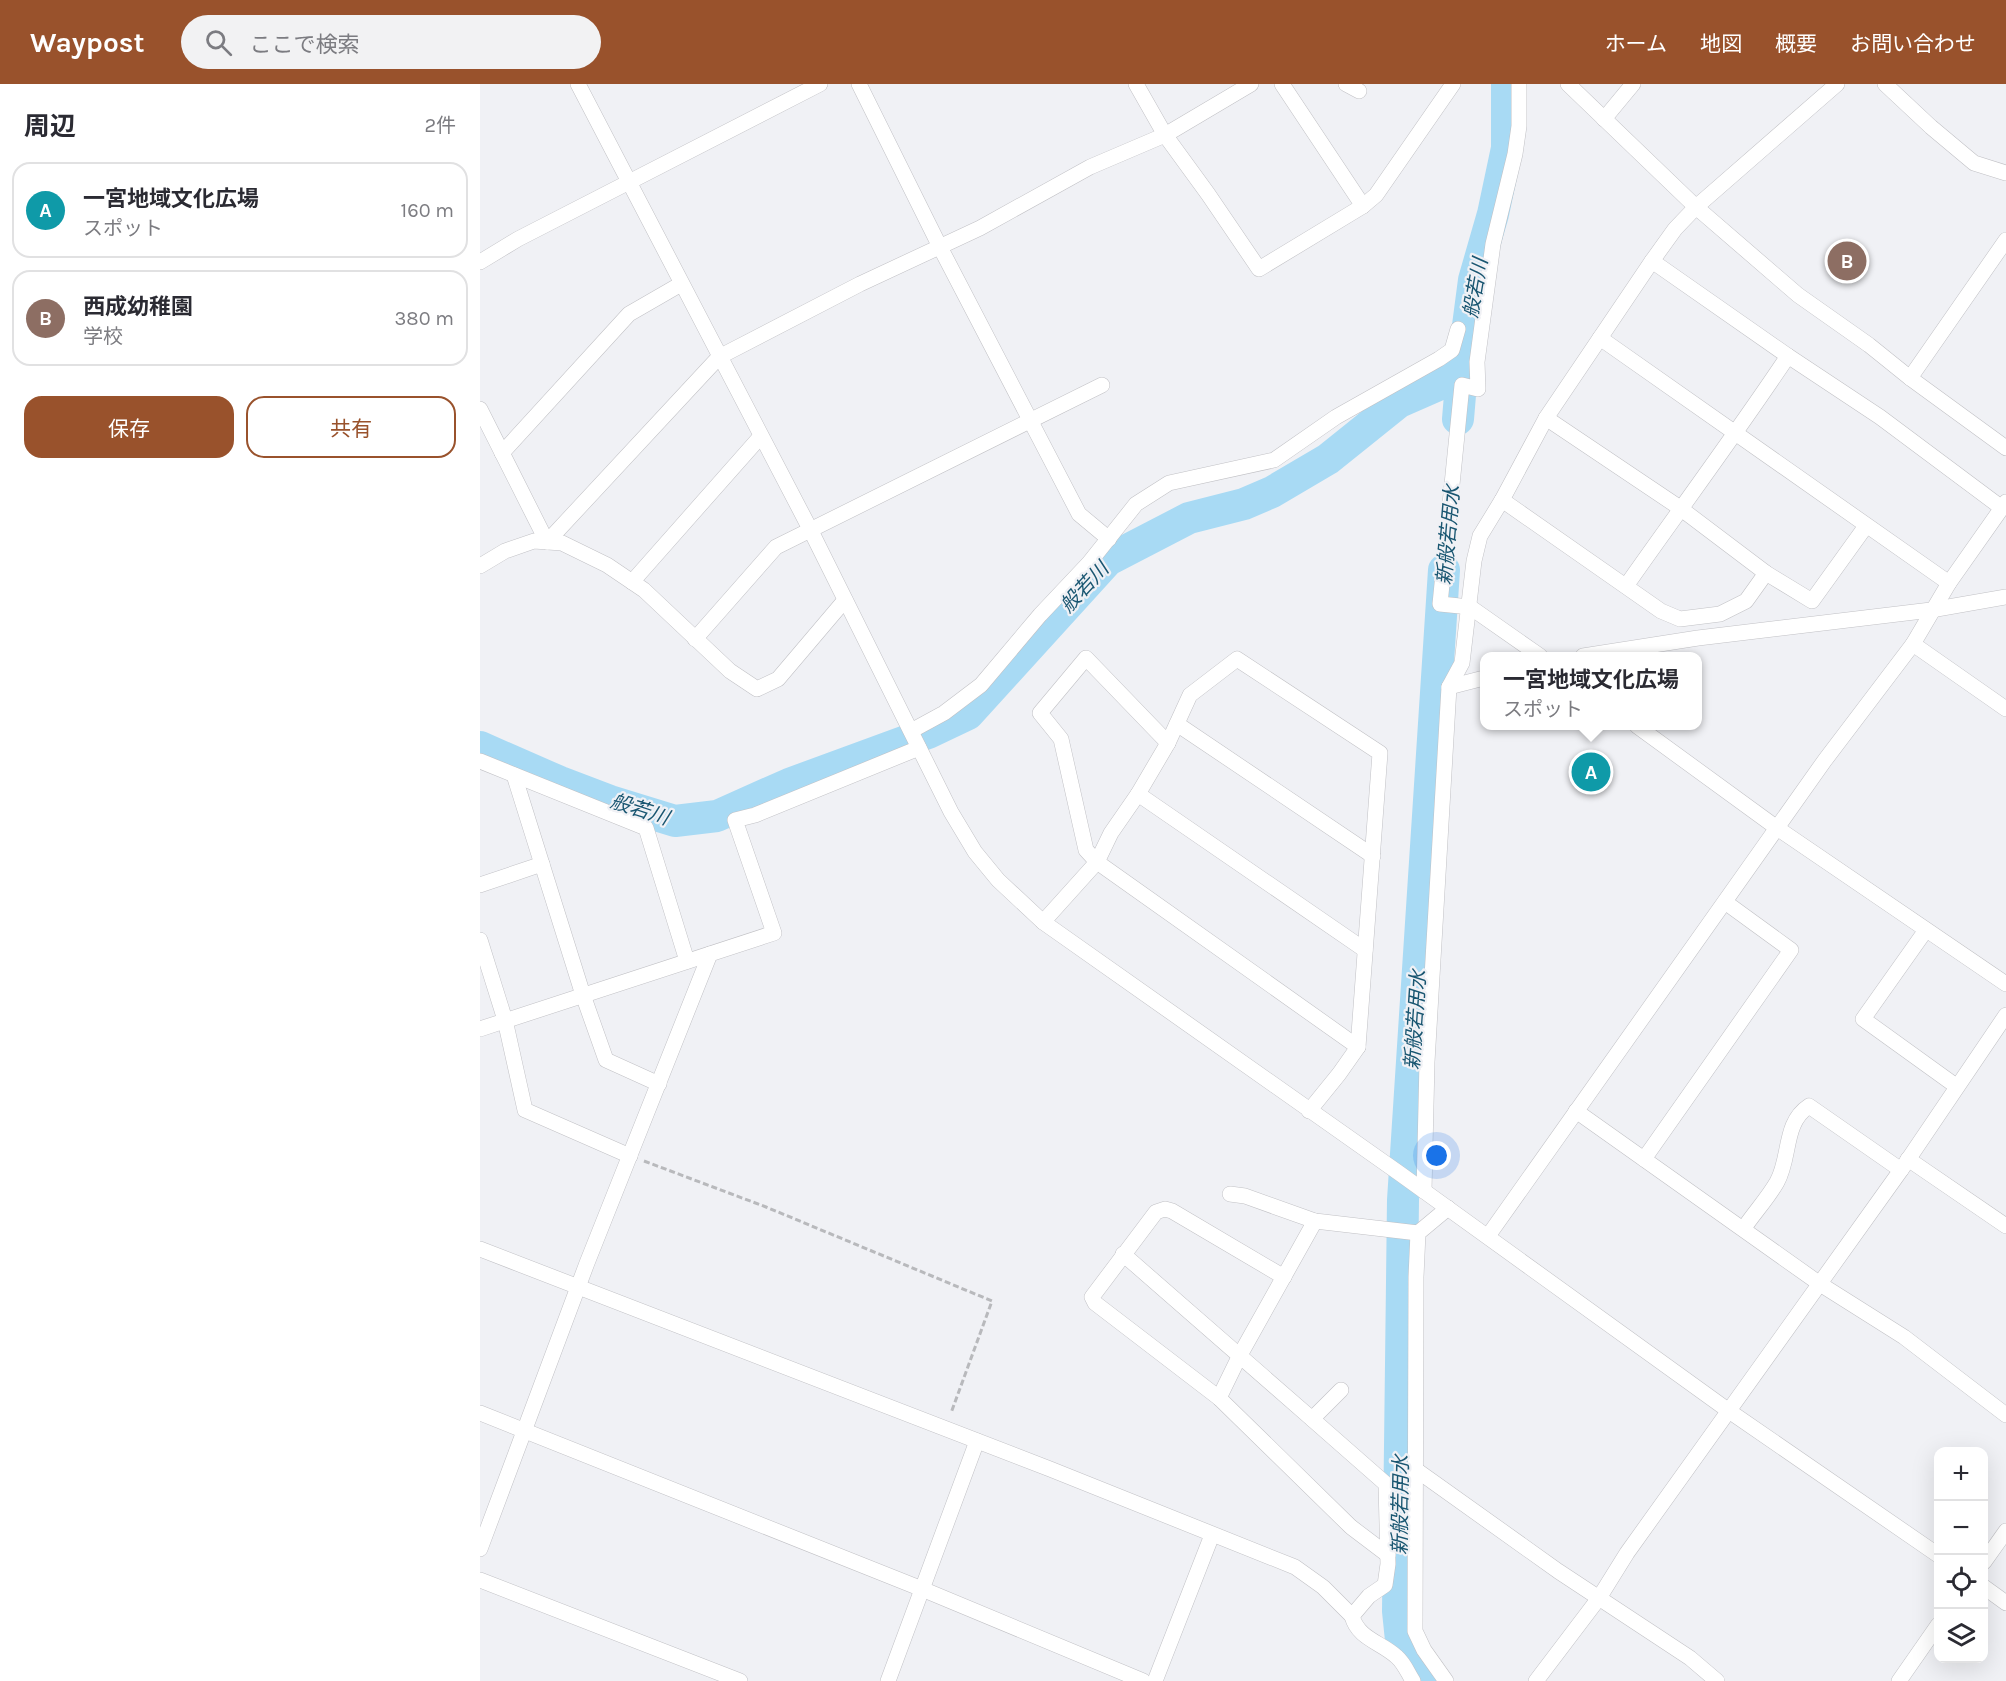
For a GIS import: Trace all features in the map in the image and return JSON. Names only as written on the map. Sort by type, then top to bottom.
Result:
[{"type":"street","points":[[578,84],[810,529],[951,812],[975,852],[998,880],[1043,922],[1488,1236],[1729,1411],[1934,1552]]},
{"type":"street","points":[[480,262],[518,239],[820,84]]},
{"type":"street","points":[[859,84],[940,247],[1079,514],[1110,539]]},
{"type":"street","points":[[1136,84],[1165,135],[1259,269],[1363,206],[1376,195],[1453,84]]},
{"type":"street","points":[[547,542],[719,357],[860,284],[980,228],[1090,167],[1165,135],[1251,84]]},
{"type":"street","points":[[1282,84],[1363,206]]},
{"type":"street","points":[[1519,84],[1519,126],[1515,154],[1493,244],[1478,362],[1478,390],[1462,385],[1440,604],[1470,607],[1533,652]]},
{"type":"street","points":[[1568,84],[1696,207],[1798,295],[2006,448]]},
{"type":"street","points":[[1604,118],[1633,84]]},
{"type":"street","points":[[1419,1188],[1449,687],[1462,663],[1474,561],[1480,536],[1546,418],[1675,229],[1696,207],[1837,84]]},
{"type":"street","points":[[1885,84],[1931,128],[1974,163],[2006,173]]},
{"type":"street","points":[[1910,378],[2006,240]]},
{"type":"street","points":[[1488,1236],[1777,828],[1913,644],[1931,610],[2004,505],[1652,261]]},
{"type":"street","points":[[502,453],[629,314],[681,284]]},
{"type":"street","points":[[911,731],[944,713],[981,685],[1040,615],[1110,539],[1136,504],[1169,483],[1274,460],[1336,417],[1452,350],[1458,329]]},
{"type":"street","points":[[1600,339],[1949,583]]},
{"type":"street","points":[[1626,586],[1736,433],[1788,356]]},
{"type":"street","points":[[695,639],[776,547],[1102,385]]},
{"type":"street","points":[[481,413],[547,542]]},
{"type":"street","points":[[1546,418],[1680,508],[1766,573],[1812,601],[1866,526]]},
{"type":"street","points":[[632,582],[761,436]]},
{"type":"street","points":[[1502,500],[1661,611],[1680,619],[1720,614],[1732,609],[1746,601],[1766,573]]},
{"type":"street","points":[[480,566],[505,551],[534,541],[562,543],[607,565],[644,590],[730,671],[757,689],[778,679],[845,600]]},
{"type":"street","points":[[1613,652],[1698,638],[1931,610],[2006,597]]},
{"type":"street","points":[[1913,644],[2006,709]]},
{"type":"street","points":[[1168,743],[1086,658],[1040,713],[1061,739],[1086,850],[1097,862],[1358,1047]]},
{"type":"street","points":[[1043,922],[1097,862],[1111,833],[1138,794],[1168,743],[1190,695],[1237,659],[1380,753],[1358,1047],[1309,1111]]},
{"type":"street","points":[[1449,687],[1480,679]]},
{"type":"street","points":[[1177,723],[1373,856]]},
{"type":"street","points":[[1642,730],[1777,828],[2006,984]]},
{"type":"street","points":[[480,1029],[774,933],[735,820],[755,815],[920,748]]},
{"type":"street","points":[[480,761],[646,828],[687,961]]},
{"type":"street","points":[[514,775],[583,995],[606,1060],[659,1084]]},
{"type":"street","points":[[1138,794],[1365,950]]},
{"type":"street","points":[[480,885],[542,864]]},
{"type":"street","points":[[1644,1159],[1791,950],[1725,902]]},
{"type":"street","points":[[1926,930],[1863,1019],[1956,1086]]},
{"type":"street","points":[[480,940],[505,1020],[525,1110],[630,1156]]},
{"type":"street","points":[[480,1549],[578,1287],[710,954]]},
{"type":"street","points":[[1536,1681],[1599,1598],[1627,1553],[1905,1165],[1956,1086],[2006,1015]]},
{"type":"street","points":[[1744,1228],[1777,1182],[1786,1159],[1791,1126],[1800,1112],[1809,1106],[2006,1226]]},
{"type":"street","points":[[1576,1111],[1820,1284],[1904,1337],[2006,1415]]},
{"type":"street","points":[[1230,1194],[1245,1196],[1315,1221],[1418,1233],[1448,1208]]},
{"type":"street","points":[[1284,1277],[1165,1209],[1155,1212],[1092,1297],[1095,1303],[1219,1398],[1351,1527],[1388,1555]]},
{"type":"street","points":[[1219,1398],[1240,1355],[1315,1221]]},
{"type":"street","points":[[1418,1233],[1415,1631],[1424,1650],[1446,1681]]},
{"type":"street","points":[[480,1249],[1295,1567],[1323,1587],[1352,1616],[1354,1624],[1362,1634],[1398,1657],[1413,1681]]},
{"type":"street","points":[[1123,1254],[1386,1484],[1388,1555],[1385,1585],[1369,1596],[1352,1616]]},
{"type":"street","points":[[1312,1419],[1341,1390]]},
{"type":"street","points":[[480,1413],[922,1589],[1143,1681]]},
{"type":"street","points":[[888,1681],[977,1441]]},
{"type":"street","points":[[1415,1469],[1558,1571],[1690,1658],[1717,1681]]},
{"type":"street","points":[[1988,1555],[2006,1531]]},
{"type":"street","points":[[1155,1681],[1212,1535]]},
{"type":"street","points":[[480,1580],[740,1681]]},
{"type":"street","points":[[1988,1590],[2006,1603]]},
{"type":"street","points":[[1899,1681],[1934,1631]]},
{"type":"path","points":[[630,1156],[766,1207],[992,1301],[945,1429]]},
{"type":"waterway","name":"般若川","points":[[1458,419],[1474,280],[1493,214],[1507,148],[1507,84]]},
{"type":"waterway","name":"般若川","points":[[480,747],[610,801],[675,821],[717,816],[789,784],[928,733],[968,714],[1108,560],[1189,518],[1244,504],[1272,492],[1328,459],[1399,402],[1447,381],[1465,352]]},
{"type":"waterway","name":"新般若用水","points":[[1429,1681],[1401,1640],[1398,1611],[1403,1200],[1444,570]]},
{"type":"place","name":"西成幼稚園","points":[[1847,261]]},
{"type":"place","name":"一宮地域文化広場","points":[[1591,772]]}]
